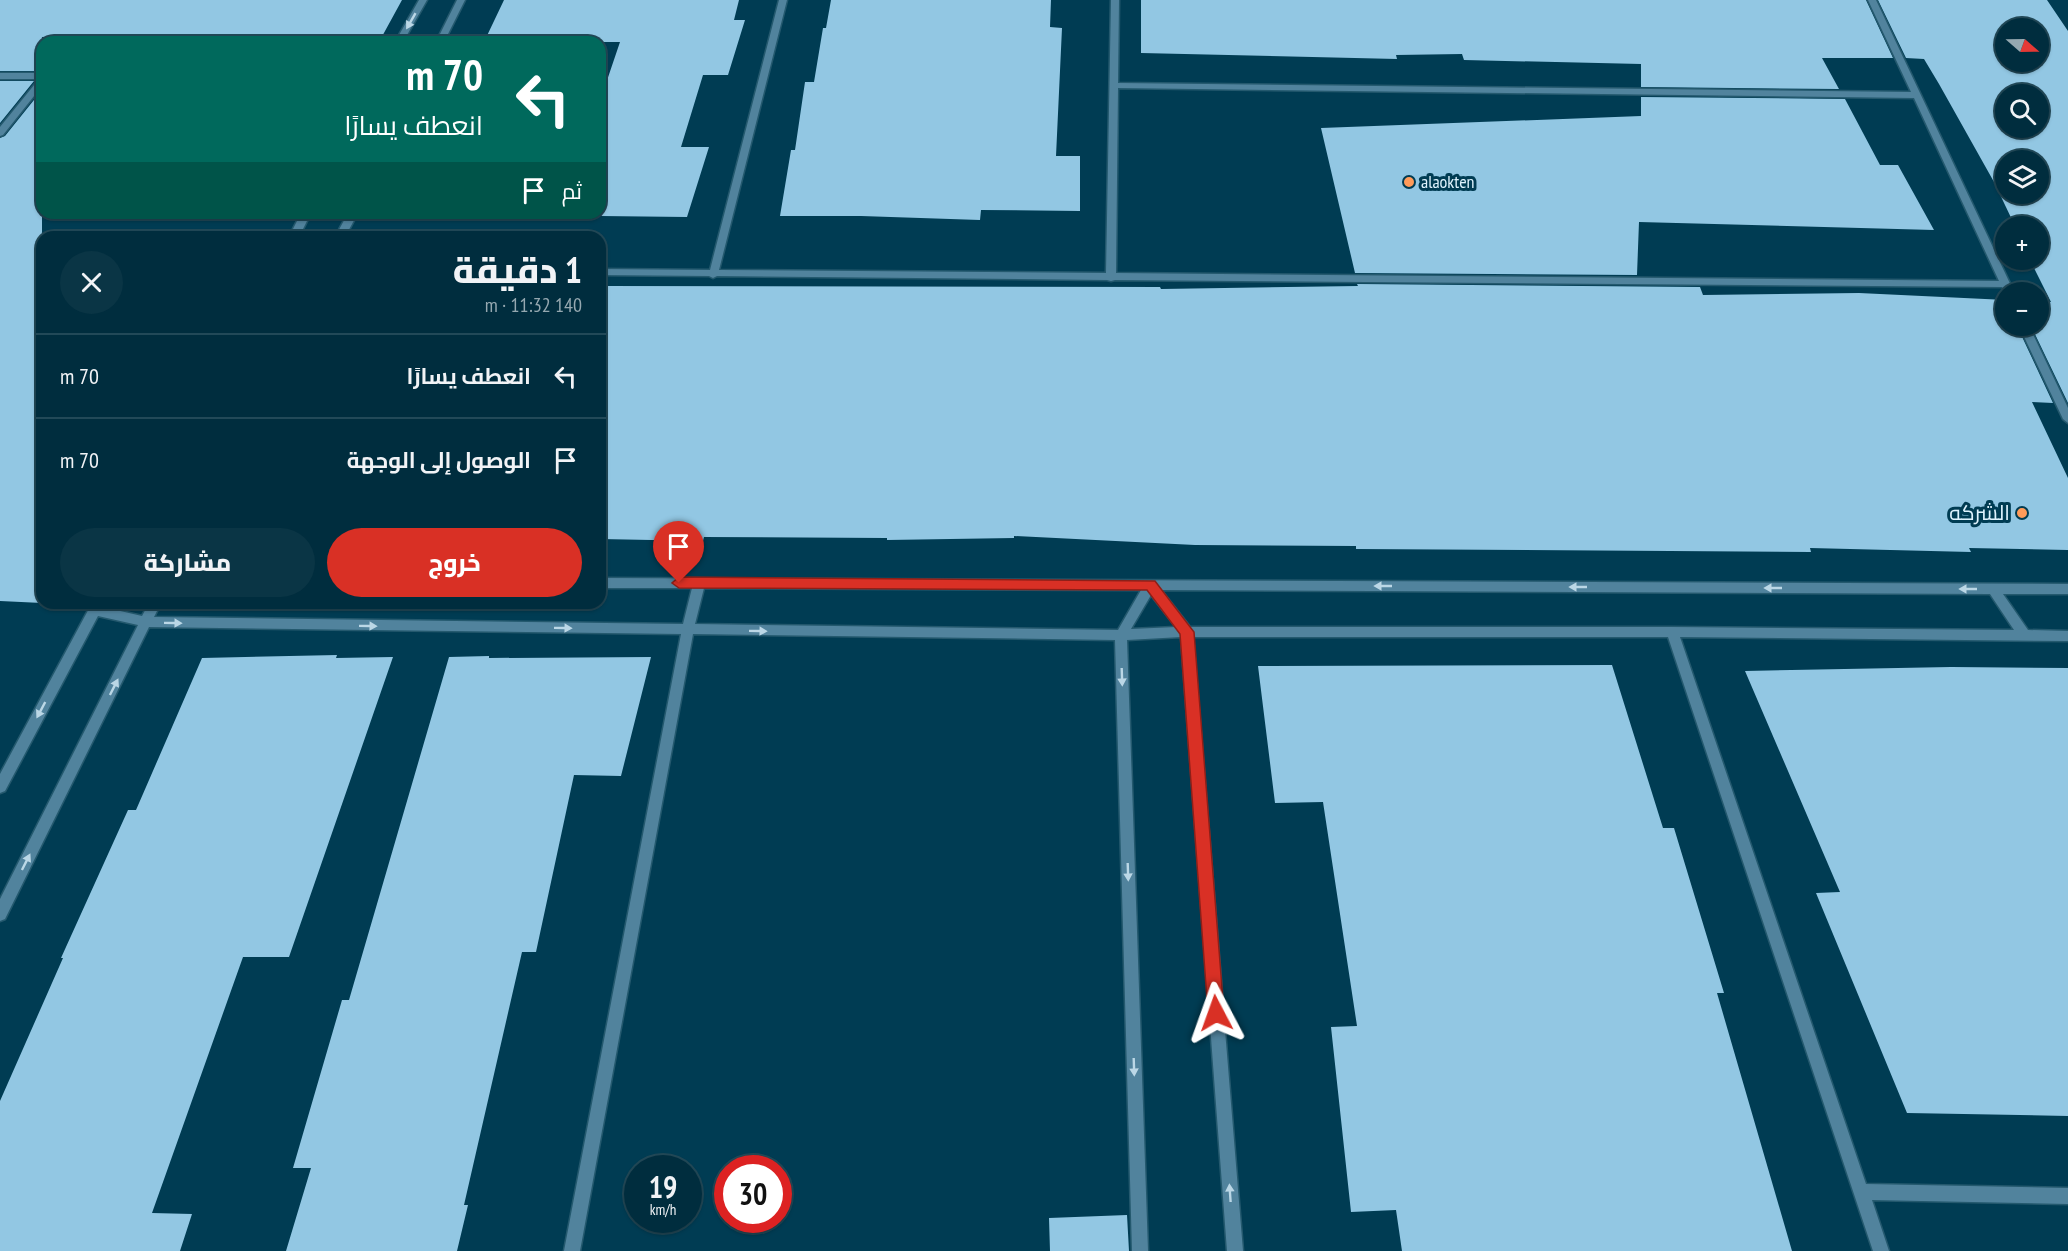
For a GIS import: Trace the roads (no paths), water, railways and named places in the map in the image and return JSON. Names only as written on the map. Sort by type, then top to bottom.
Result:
[{"type":"street","points":[[402,36],[423,0]]},
{"type":"street","points":[[443,36],[461,0]]},
{"type":"street","points":[[713,275],[783,0]]},
{"type":"street","points":[[1111,278],[1115,0]]},
{"type":"street","points":[[1872,0],[1914,95],[2004,282]]},
{"type":"street","points":[[0,76],[36,76]]},
{"type":"street","points":[[1113,85],[1914,95]]},
{"type":"street","points":[[0,133],[36,88]]},
{"type":"street","points":[[606,272],[1995,288]]},
{"type":"street","points":[[2029,336],[2068,419]]},
{"type":"street","points":[[606,583],[2068,589]]},
{"type":"street","points":[[572,1251],[688,630],[699,583]]},
{"type":"street","points":[[1150,585],[1187,632],[1234,1251]]},
{"type":"street","points":[[1140,1251],[1121,635],[1150,585]]},
{"type":"street","points":[[1994,590],[2025,636]]},
{"type":"street","points":[[0,787],[96,609]]},
{"type":"street","points":[[104,609],[146,622],[688,630],[1121,635],[1187,632],[1672,632],[2068,636]]},
{"type":"street","points":[[0,914],[152,609]]},
{"type":"street","points":[[1672,632],[1881,1251]]},
{"type":"street","points":[[1861,1192],[2068,1196]]},
{"type":"place","name":"alaokten","points":[[1409,182]]},
{"type":"place","name":"الشركه","points":[[2022,513]]}]
